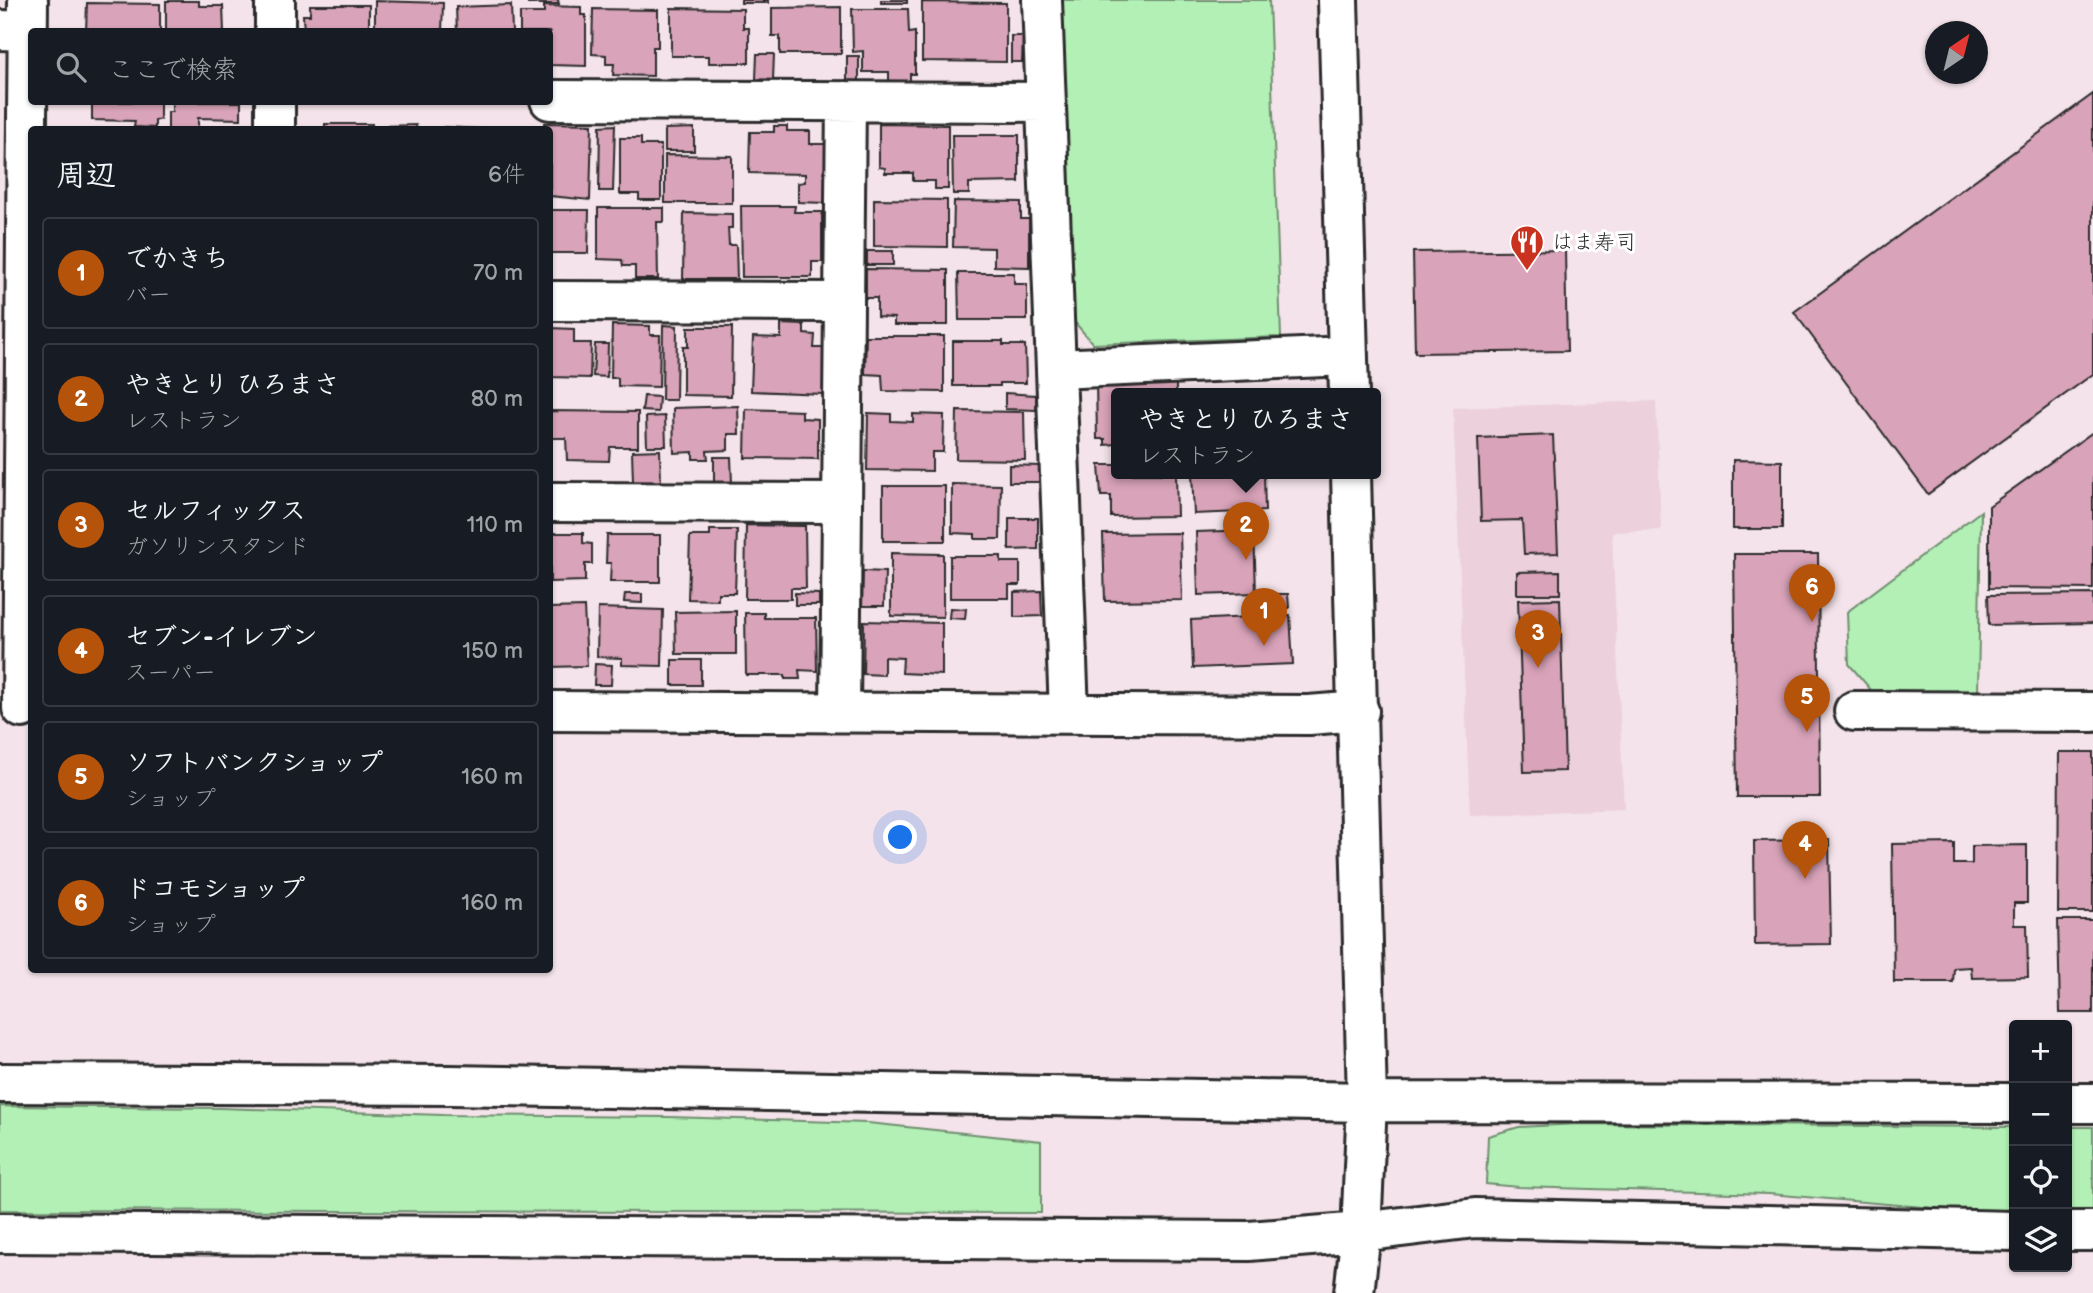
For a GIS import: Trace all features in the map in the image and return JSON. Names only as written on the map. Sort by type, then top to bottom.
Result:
[{"type":"street","points":[[275,0],[275,28]]},
{"type":"street","points":[[1042,0],[1069,713]]},
{"type":"street","points":[[1338,0],[1349,388]]},
{"type":"street","points":[[19,20],[28,271]]},
{"type":"street","points":[[553,100],[1045,102]]},
{"type":"street","points":[[840,712],[846,101]]},
{"type":"street","points":[[275,105],[275,126]]},
{"type":"street","points":[[553,301],[844,302]]},
{"type":"street","points":[[18,708],[28,336]]},
{"type":"street","points":[[1056,369],[1347,356]]},
{"type":"street","points":[[1351,479],[1367,1102],[1361,1232],[1354,1293]]},
{"type":"street","points":[[553,502],[842,503]]},
{"type":"street","points":[[553,711],[1309,715],[1359,711]]},
{"type":"street","points":[[1854,712],[2093,712]]},
{"type":"street","points":[[0,1083],[451,1085],[1367,1102],[2009,1103]]},
{"type":"street","points":[[2072,1103],[2093,1103]]},
{"type":"street","points":[[0,1233],[1249,1241],[1361,1232],[1475,1218],[2009,1231]]},
{"type":"street","points":[[2072,1231],[2093,1231]]},
{"type":"shaded area","points":[[1656,401],[1661,530],[1612,532],[1624,809],[1470,815],[1453,408]]},
{"type":"green space","points":[[1060,0],[1269,0],[1281,337],[1093,344],[1072,319]]},
{"type":"green space","points":[[1981,511],[1978,692],[1871,690],[1849,664],[1847,612]]},
{"type":"green space","points":[[0,1106],[220,1108],[868,1123],[1041,1141],[1041,1213],[0,1210]]},
{"type":"green space","points":[[1578,1124],[2009,1127],[2009,1210],[1958,1210],[1769,1194],[1486,1184],[1488,1136],[1519,1127]]},
{"type":"green space","points":[[2072,1127],[2093,1127],[2093,1211],[2072,1211]]},
{"type":"building","points":[[528,0],[558,0],[559,4],[528,4]]},
{"type":"building","points":[[741,0],[768,0],[768,3],[741,3]]},
{"type":"building","points":[[881,0],[907,0],[907,3],[881,3]]},
{"type":"building","points":[[166,1],[199,1],[199,6],[223,6],[224,28],[166,28]]},
{"type":"building","points":[[375,1],[443,3],[442,28],[375,28]]},
{"type":"building","points":[[922,2],[1006,3],[1006,62],[922,61]]},
{"type":"building","points":[[87,3],[160,4],[160,28],[86,28]]},
{"type":"building","points":[[310,5],[369,5],[369,28],[304,28],[303,15],[310,15]]},
{"type":"building","points":[[511,5],[512,28],[457,28],[456,7]]},
{"type":"building","points":[[544,6],[581,7],[581,15],[586,15],[586,66],[553,65],[553,28],[520,28],[520,13],[544,13]]},
{"type":"building","points":[[841,7],[841,54],[780,54],[780,36],[772,36],[772,8]]},
{"type":"building","points":[[671,8],[743,9],[743,28],[749,28],[749,63],[709,63],[709,56],[671,56]]},
{"type":"building","points":[[593,9],[658,10],[658,47],[653,47],[653,76],[613,75],[614,64],[606,64],[606,55],[592,54]]},
{"type":"building","points":[[852,9],[908,9],[909,33],[915,32],[915,74],[910,74],[910,81],[889,82],[889,72],[863,72],[863,51],[853,52]]},
{"type":"building","points":[[1011,36],[1023,36],[1022,62],[1011,62]]},
{"type":"building","points":[[757,54],[774,54],[773,80],[756,79]]},
{"type":"building","points":[[847,56],[859,56],[859,83],[847,82]]},
{"type":"building","points":[[2093,94],[2093,374],[1928,494],[1794,312]]},
{"type":"building","points":[[92,105],[160,105],[160,119],[155,121],[155,126],[134,126],[135,121],[92,120]]},
{"type":"building","points":[[172,105],[241,105],[241,119],[198,118],[198,126],[168,126],[168,112],[172,112]]},
{"type":"building","points":[[544,123],[592,124],[590,200],[553,196],[553,126],[544,126]]},
{"type":"building","points":[[325,124],[372,124],[372,126]]},
{"type":"building","points":[[879,124],[948,125],[948,189],[935,189],[935,181],[913,181],[913,173],[885,173],[885,168],[879,167]]},
{"type":"building","points":[[615,125],[613,191],[599,191],[600,126]]},
{"type":"building","points":[[774,126],[787,126],[787,131],[810,131],[810,144],[826,144],[825,203],[798,202],[798,183],[805,182],[805,174],[749,173],[750,132],[774,132]]},
{"type":"building","points":[[694,128],[694,151],[665,151],[665,129]]},
{"type":"building","points":[[952,135],[1019,135],[1019,182],[969,183],[969,194],[953,194]]},
{"type":"building","points":[[620,138],[641,138],[641,145],[661,145],[661,200],[639,200],[639,194],[620,194]]},
{"type":"building","points":[[665,155],[732,156],[732,203],[665,203]]},
{"type":"building","points":[[874,199],[947,200],[947,247],[874,246]]},
{"type":"building","points":[[954,201],[1021,202],[1021,219],[1029,219],[1029,267],[994,266],[994,248],[953,247]]},
{"type":"building","points":[[741,206],[795,206],[794,212],[822,212],[822,262],[812,262],[812,277],[742,277]]},
{"type":"building","points":[[598,208],[664,208],[664,222],[657,222],[658,279],[635,279],[635,266],[623,266],[622,260],[598,259]]},
{"type":"building","points":[[553,210],[589,210],[588,253],[553,253]]},
{"type":"building","points":[[684,213],[732,214],[732,228],[728,228],[729,245],[736,245],[737,279],[683,279]]},
{"type":"building","points":[[1565,250],[1567,351],[1415,353],[1413,252]]},
{"type":"building","points":[[867,251],[893,251],[893,265],[867,265]]},
{"type":"building","points":[[866,269],[948,270],[948,325],[894,325],[894,318],[877,317],[877,298],[866,298]]},
{"type":"building","points":[[958,273],[1014,273],[1014,284],[1027,284],[1027,320],[959,320]]},
{"type":"building","points":[[781,324],[804,325],[804,334],[815,335],[814,348],[825,348],[823,394],[751,391],[753,337],[781,338]]},
{"type":"building","points":[[612,325],[650,326],[650,335],[660,335],[659,387],[618,386],[618,378],[611,378]]},
{"type":"building","points":[[663,325],[677,326],[676,400],[662,400]]},
{"type":"building","points":[[688,327],[732,327],[731,396],[683,395],[683,347],[688,347]]},
{"type":"building","points":[[553,328],[574,329],[574,343],[591,343],[590,378],[553,377]]},
{"type":"building","points":[[866,336],[944,336],[944,392],[883,391],[882,375],[865,374]]},
{"type":"building","points":[[953,341],[1003,341],[1003,345],[1025,345],[1026,383],[953,386]]},
{"type":"building","points":[[595,344],[608,344],[607,377],[593,376]]},
{"type":"building","points":[[1176,379],[1176,388],[1111,388],[1111,444],[1105,445],[1105,439],[1097,439],[1096,380]]},
{"type":"building","points":[[1005,393],[1036,395],[1036,410],[1005,409]]},
{"type":"building","points":[[644,396],[659,397],[658,412],[642,411]]},
{"type":"building","points":[[738,406],[739,434],[728,434],[728,450],[707,451],[708,459],[693,459],[693,452],[674,453],[673,408]]},
{"type":"building","points":[[746,409],[802,411],[802,418],[818,419],[818,459],[745,458]]},
{"type":"building","points":[[553,411],[638,412],[638,447],[610,447],[609,461],[567,460],[566,438],[553,438]]},
{"type":"building","points":[[957,411],[1024,412],[1025,460],[956,459]]},
{"type":"building","points":[[868,413],[891,414],[891,421],[913,422],[913,414],[944,415],[943,452],[932,452],[932,471],[867,470]]},
{"type":"building","points":[[665,416],[666,446],[647,446],[646,417]]},
{"type":"building","points":[[2093,432],[2093,589],[1989,588],[1989,506]]},
{"type":"building","points":[[1553,435],[1558,553],[1524,554],[1522,520],[1481,521],[1478,438]]},
{"type":"building","points":[[660,450],[661,482],[633,482],[632,451]]},
{"type":"building","points":[[714,457],[731,457],[732,484],[714,483]]},
{"type":"building","points":[[1733,460],[1782,461],[1782,529],[1733,529]]},
{"type":"building","points":[[1009,465],[1040,466],[1041,482],[1009,482]]},
{"type":"building","points":[[1099,465],[1111,465],[1111,479],[1176,479],[1177,516],[1111,517],[1111,496],[1101,496]]},
{"type":"building","points":[[1192,479],[1264,479],[1265,511],[1194,514]]},
{"type":"building","points":[[952,484],[1001,485],[1000,539],[975,539],[975,534],[952,533]]},
{"type":"building","points":[[883,486],[945,486],[945,541],[883,541]]},
{"type":"building","points":[[1009,518],[1038,518],[1038,549],[1009,550]]},
{"type":"building","points":[[746,525],[805,526],[806,588],[791,588],[791,599],[745,599]]},
{"type":"building","points":[[710,530],[737,530],[735,593],[718,593],[718,600],[688,599],[690,536],[710,536]]},
{"type":"building","points":[[1254,530],[1256,593],[1198,595],[1196,532]]},
{"type":"building","points":[[553,533],[583,533],[583,543],[592,544],[592,564],[585,564],[585,581],[553,582]]},
{"type":"building","points":[[1180,533],[1182,600],[1105,601],[1103,534]]},
{"type":"building","points":[[607,535],[660,535],[660,582],[610,582],[611,563],[606,563]]},
{"type":"building","points":[[891,553],[943,554],[943,617],[891,616]]},
{"type":"building","points":[[1734,554],[1818,554],[1820,797],[1737,797]]},
{"type":"building","points":[[950,556],[1001,556],[1001,562],[1020,562],[1020,585],[1009,585],[1009,598],[950,598]]},
{"type":"building","points":[[863,571],[885,572],[884,606],[862,606]]},
{"type":"building","points":[[1560,571],[1560,594],[1517,594],[1517,572]]},
{"type":"building","points":[[1041,591],[1042,616],[1014,617],[1014,592]]},
{"type":"building","points":[[795,593],[819,594],[819,605],[795,605]]},
{"type":"building","points":[[625,594],[642,594],[642,603],[624,602]]},
{"type":"building","points":[[1260,594],[1288,594],[1289,608],[1260,609]]},
{"type":"building","points":[[2093,594],[2093,623],[1989,625],[1988,595]]},
{"type":"building","points":[[1560,599],[1565,771],[1524,772],[1518,600]]},
{"type":"building","points":[[584,607],[587,666],[553,667],[553,608]]},
{"type":"building","points":[[598,608],[663,610],[662,666],[622,665],[622,658],[597,657]]},
{"type":"building","points":[[950,608],[966,609],[965,619],[949,618]]},
{"type":"building","points":[[736,611],[736,654],[676,654],[675,612]]},
{"type":"building","points":[[745,613],[764,613],[764,618],[816,618],[817,671],[799,670],[800,679],[785,679],[785,675],[746,675]]},
{"type":"building","points":[[1290,615],[1293,664],[1193,668],[1191,620]]},
{"type":"building","points":[[864,621],[942,623],[942,675],[902,673],[903,658],[884,657],[884,675],[863,674]]},
{"type":"building","points":[[672,660],[701,660],[701,685],[672,685]]},
{"type":"building","points":[[595,664],[612,665],[611,685],[594,685]]},
{"type":"building","points":[[2059,752],[2093,752],[2093,912],[2058,912]]},
{"type":"building","points":[[1829,840],[1831,944],[1755,945],[1754,841]]},
{"type":"building","points":[[1954,843],[1954,864],[1972,864],[1972,846],[2027,845],[2027,903],[2014,903],[2014,925],[2027,925],[2028,977],[1972,978],[1971,967],[1954,968],[1953,982],[1894,982],[1892,844]]},
{"type":"building","points":[[2058,920],[2093,920],[2093,1013],[2060,1013]]},
{"type":"place","name":"はま寿司","points":[[1527,272]]},
{"type":"place","name":"やきとり ひろまさ","points":[[1246,560]]},
{"type":"place","name":"ドコモショップ","points":[[1812,622]]},
{"type":"place","name":"でかきち","points":[[1264,646]]},
{"type":"place","name":"セルフィックス","points":[[1538,668]]},
{"type":"place","name":"ソフトバンクショップ","points":[[1807,732]]},
{"type":"place","name":"セブン-イレブン","points":[[1805,879]]}]
